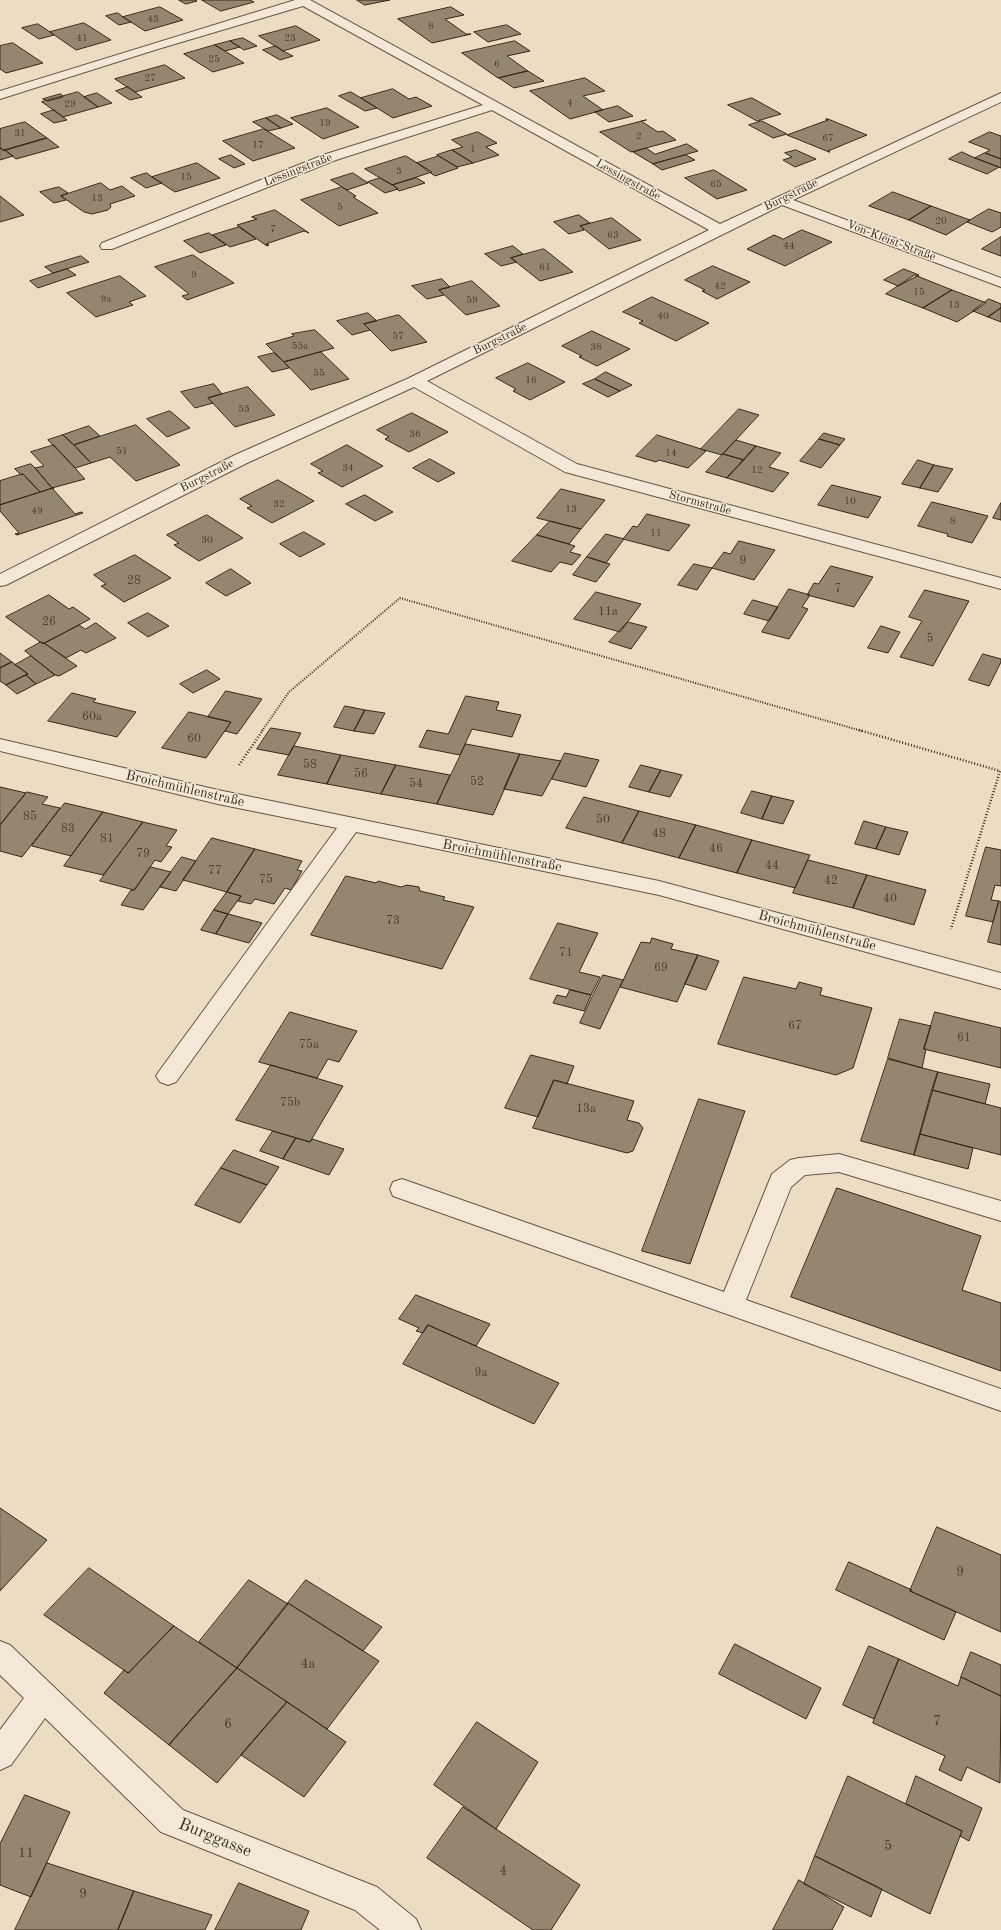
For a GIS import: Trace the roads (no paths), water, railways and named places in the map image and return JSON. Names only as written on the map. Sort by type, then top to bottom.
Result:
[{"type":"street","name":"Lessingstraße","points":[[0,95],[303,1],[720,230]]},
{"type":"street","name":"Burgstraße","points":[[0,581],[241,459],[415,381],[781,200],[1001,97]]},
{"type":"street","name":"Lessingstraße","points":[[107,246],[331,157],[493,106]]},
{"type":"street","name":"Von-Kleist-Straße","points":[[781,200],[1001,283]]},
{"type":"street","name":"Stormstraße","points":[[415,381],[571,468],[1001,584]]},
{"type":"street","name":"Broichmühlenstraße","points":[[0,745],[218,797],[659,888],[1001,980]]},
{"type":"street","points":[[168,1076],[350,825]]},
{"type":"street","points":[[731,1305],[781,1180],[799,1167],[839,1163],[1001,1210]]},
{"type":"street","points":[[402,1189],[1001,1400]]},
{"type":"street","name":"Burggasse","points":[[0,1655],[172,1821],[366,1898],[405,1930]]},
{"type":"street","points":[[0,1755],[43,1696]]}]
